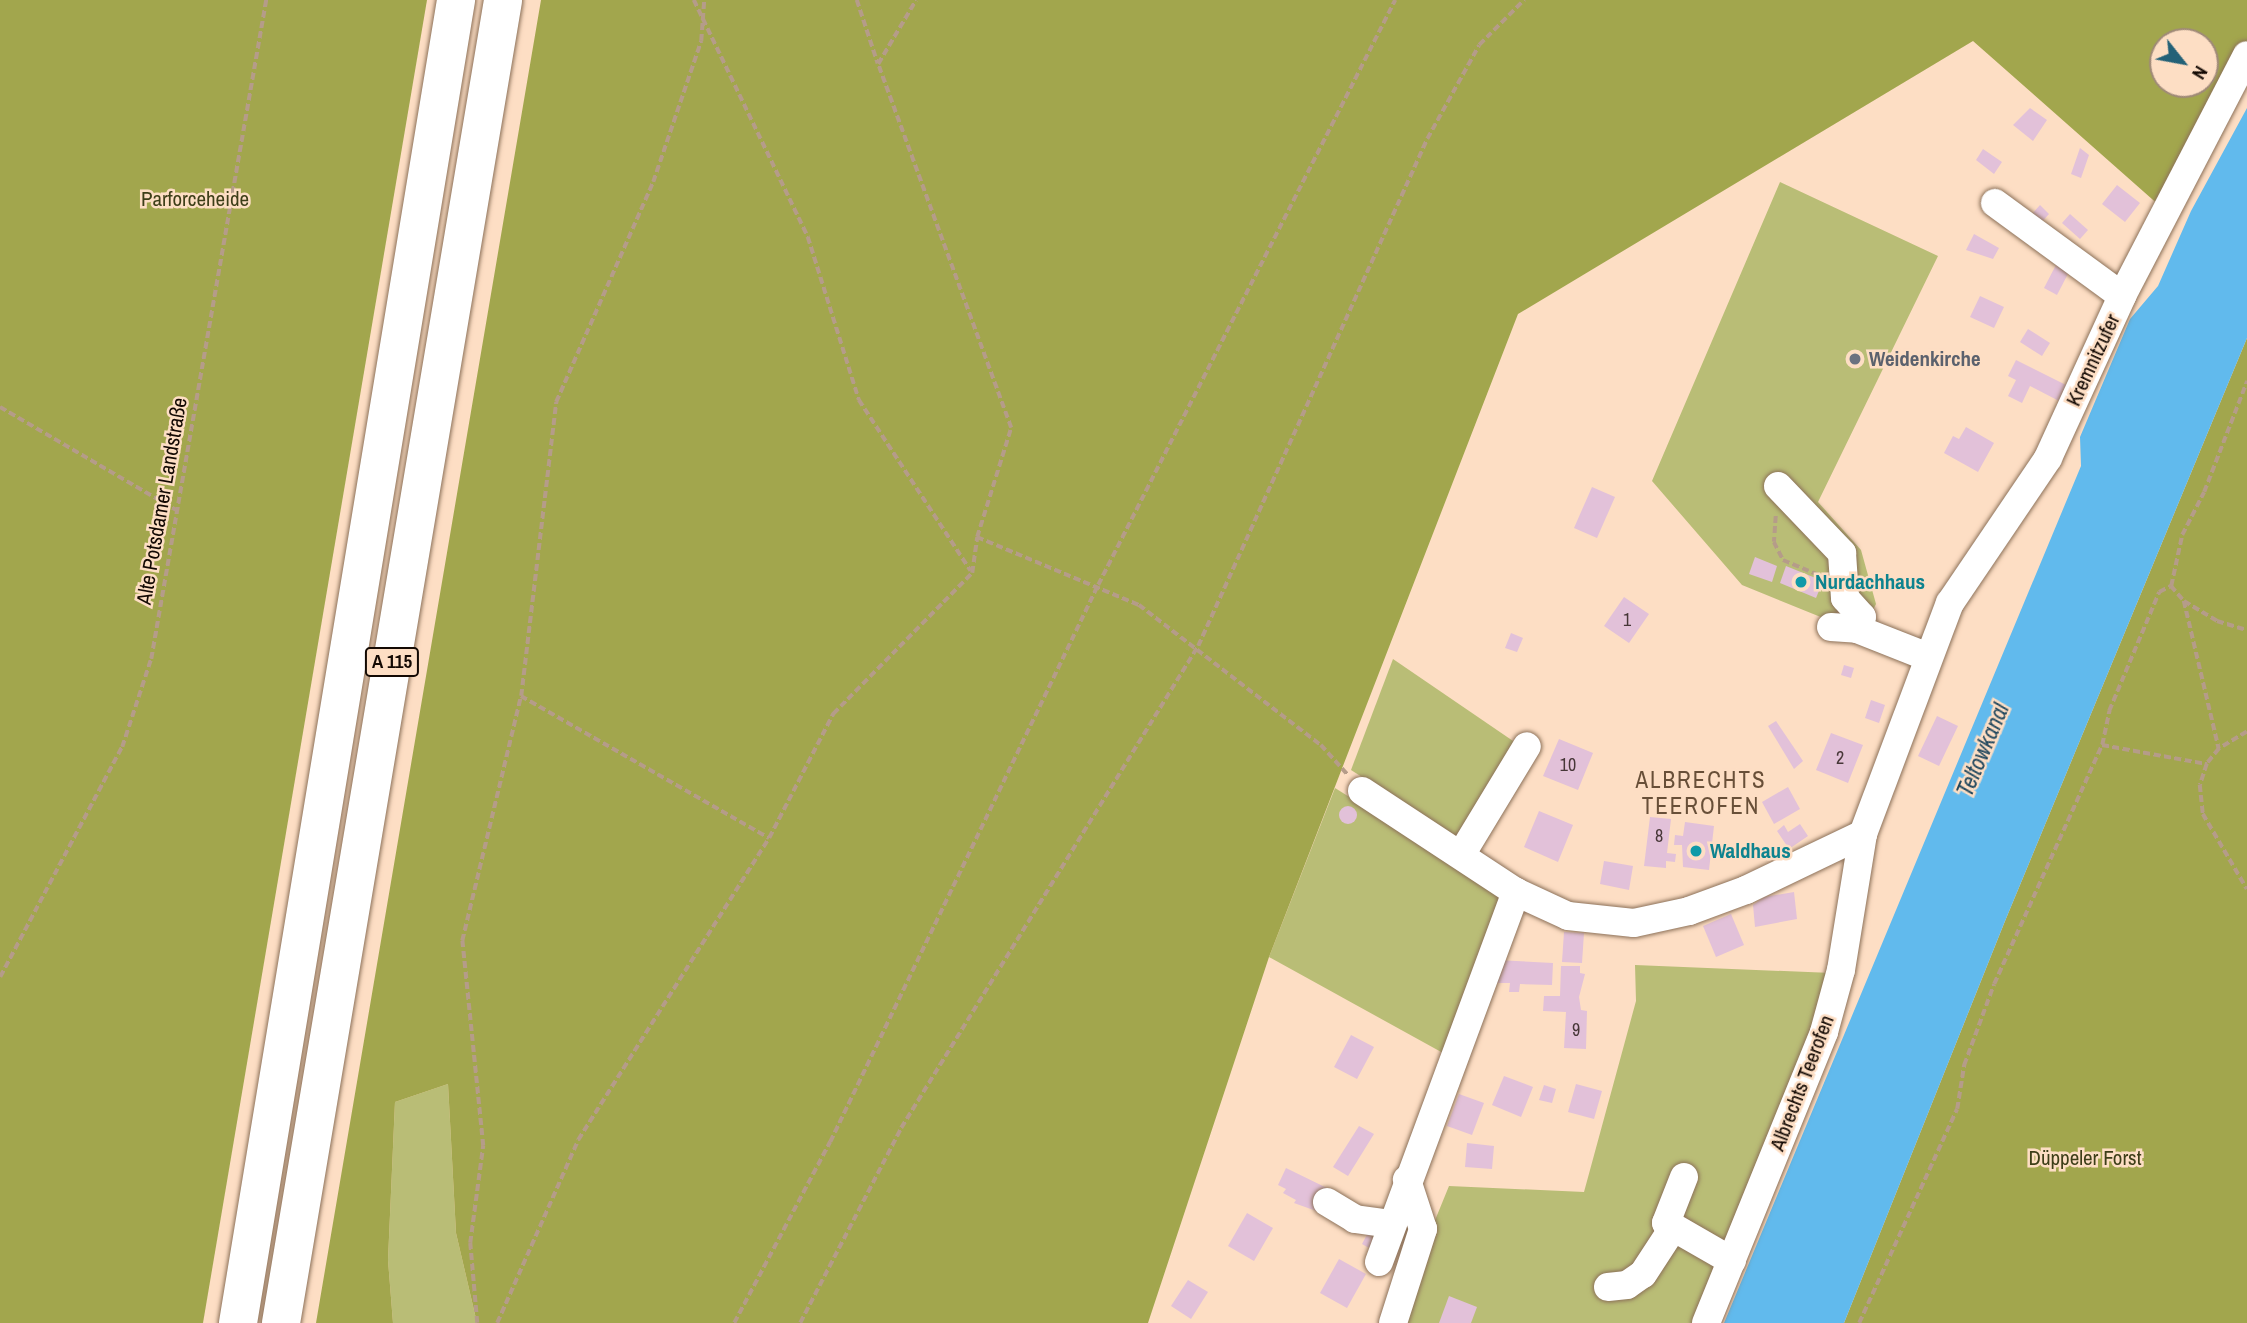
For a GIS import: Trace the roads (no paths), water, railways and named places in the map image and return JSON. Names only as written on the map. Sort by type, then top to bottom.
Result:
[{"type":"highway","name":"A 115","points":[[238,1323],[456,0]]},
{"type":"highway","name":"A 115","points":[[281,1323],[503,0]]},
{"type":"street","name":"Kremnitzufer","points":[[1928,657],[1950,603],[2048,458],[2122,296],[2247,55]]},
{"type":"street","points":[[1995,203],[2122,296]]},
{"type":"street","points":[[1778,486],[1842,553],[1845,598],[1862,617],[1844,628],[1928,657]]},
{"type":"street","name":"Albrechts Teerofen","points":[[1706,1323],[1824,1032],[1841,970],[1863,834],[1928,657]]},
{"type":"street","points":[[1461,855],[1527,746]]},
{"type":"street","points":[[1362,791],[1461,855],[1510,892],[1569,916],[1634,923],[1689,912],[1746,890],[1863,834]]},
{"type":"street","points":[[1379,1262],[1510,892]]},
{"type":"street","points":[[1684,1177],[1666,1223],[1732,1261]]},
{"type":"street","points":[[1393,1323],[1423,1229],[1407,1180]]},
{"type":"street","points":[[1327,1202],[1355,1219],[1392,1224]]},
{"type":"street","points":[[1608,1287],[1627,1285],[1643,1274],[1673,1228]]},
{"type":"water","name":"Teltowkanal","points":[[2247,108],[2247,338],[2005,921],[1844,1323],[1724,1323],[2081,466],[2080,437],[2130,319],[2158,286],[2191,211]]},
{"type":"place","name":"Weidenkirche","points":[[1855,359]]},
{"type":"place","name":"Nurdachhaus","points":[[1801,582]]},
{"type":"place","name":"Waldhaus","points":[[1696,851]]},
{"type":"district","name":"ALBRECHTS TEEROFEN","points":[[1701,793]]},
{"type":"park label","name":"Parforceheide","points":[[195,199]]},
{"type":"park label","name":"Düppeler Forst","points":[[2085,1158]]}]
